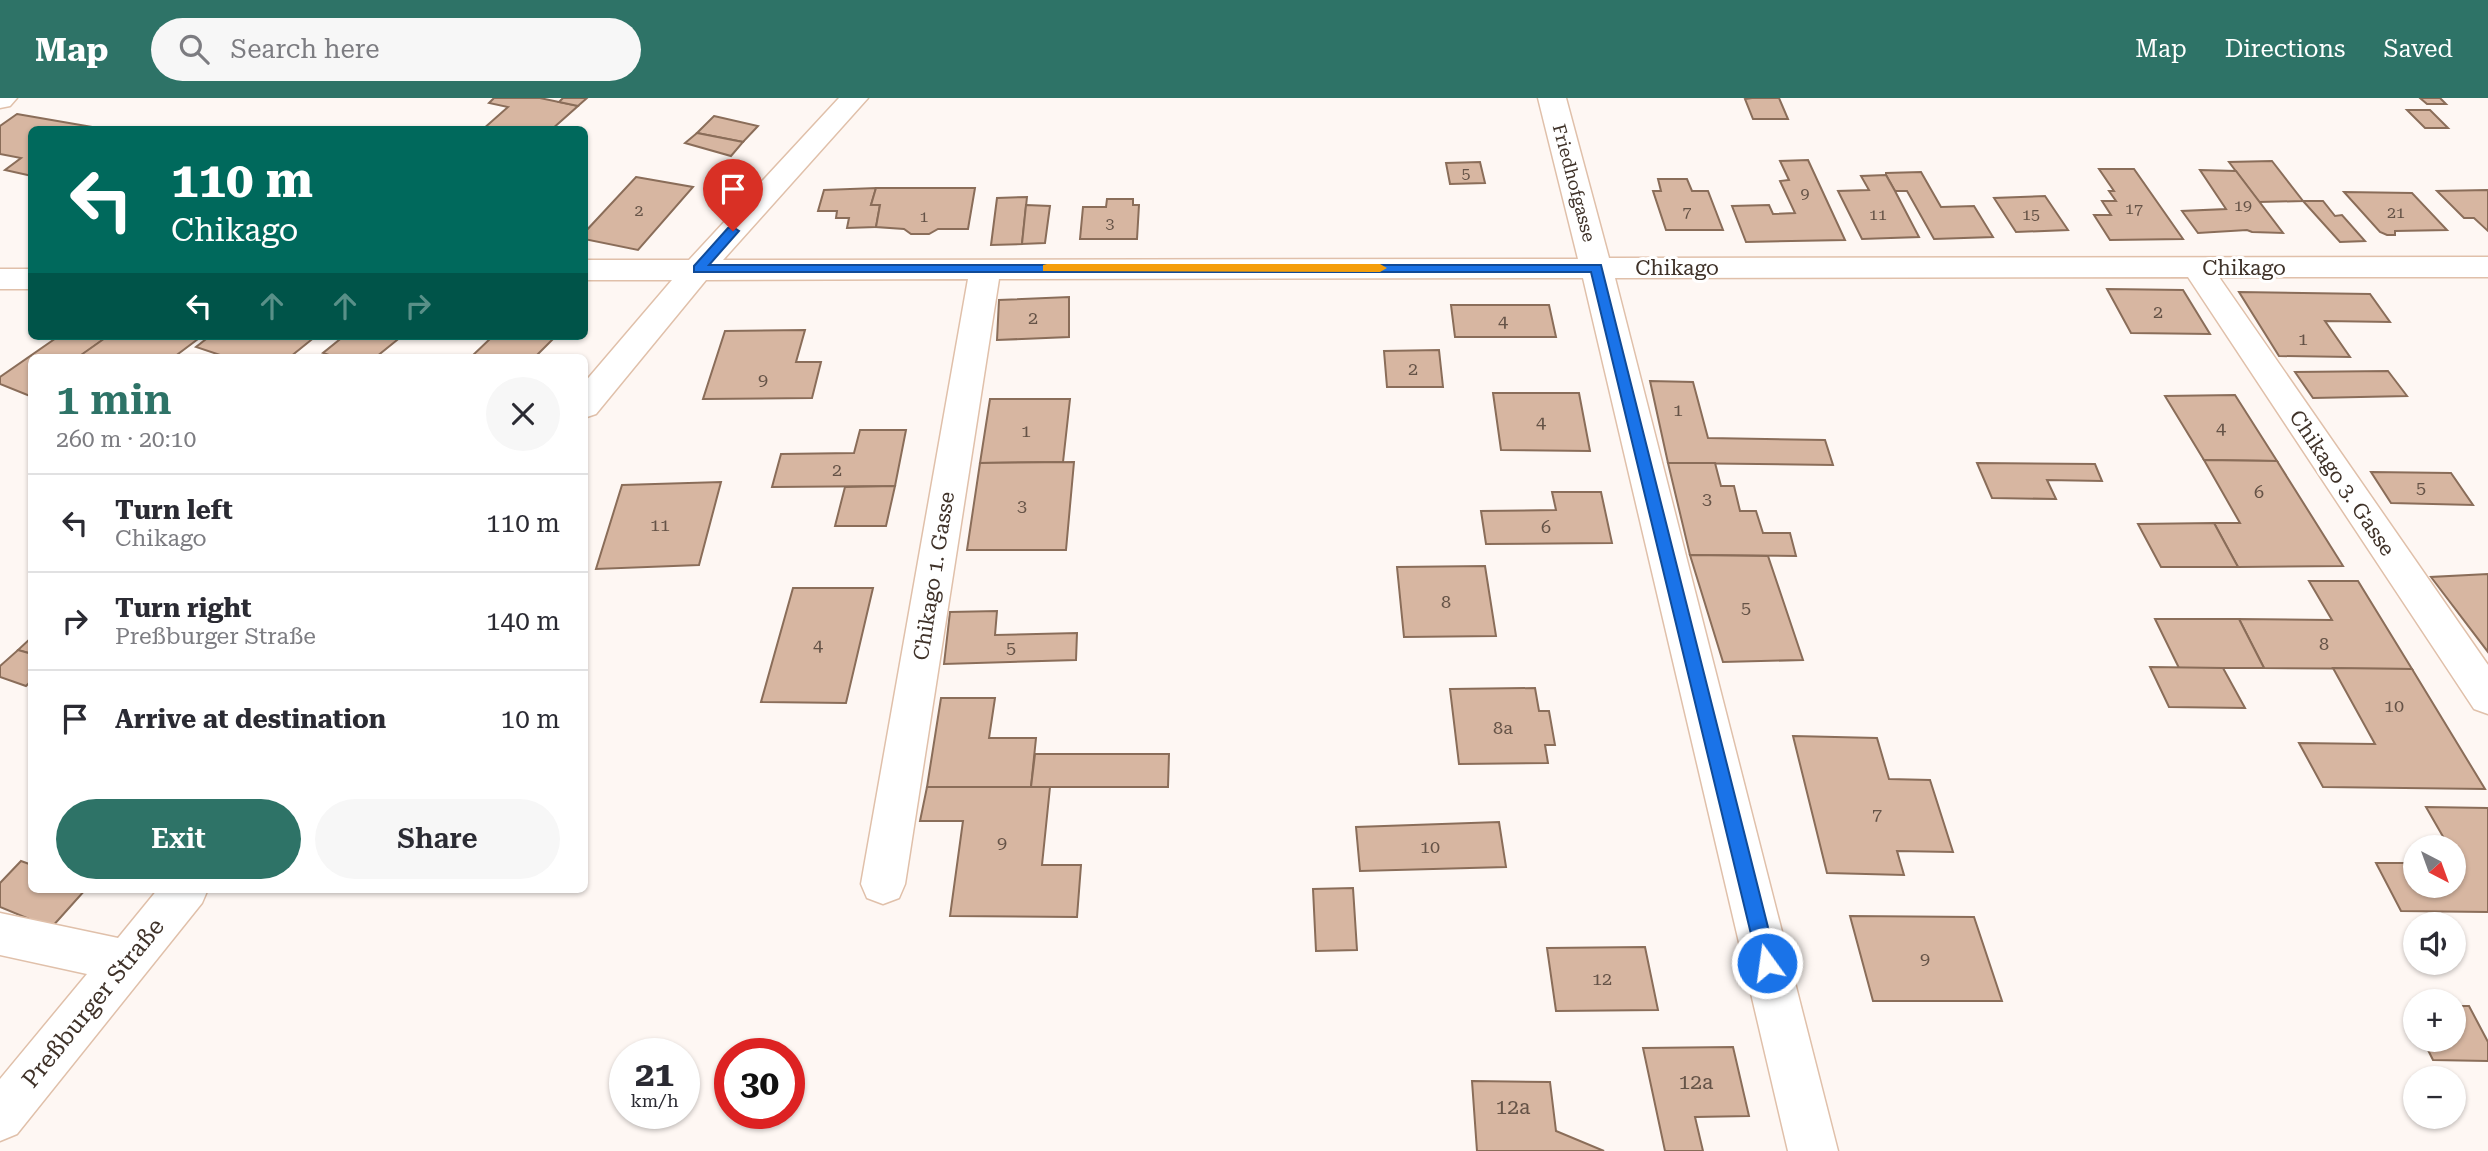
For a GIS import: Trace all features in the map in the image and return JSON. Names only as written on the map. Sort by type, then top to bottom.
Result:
[{"type":"street","points":[[588,401],[698,269],[854,98]]},
{"type":"street","name":"Friedhofgasse","points":[[1552,98],[1813,1151]]},
{"type":"street","name":"Chikago","points":[[588,271],[985,268],[2488,267]]},
{"type":"street","name":"Chikago 1. Gasse","points":[[883,884],[985,268]]},
{"type":"street","name":"Chikago 3. Gasse","points":[[2197,268],[2488,698]]},
{"type":"street","points":[[0,279],[28,279]]},
{"type":"street","name":"Preßburger Straße","points":[[0,1117],[183,893]]},
{"type":"street","points":[[0,934],[126,961]]},
{"type":"building","points":[[494,98],[540,98],[578,106],[556,126],[487,126],[508,107],[489,103]]},
{"type":"building","points":[[563,98],[587,98],[578,106],[559,102]]},
{"type":"building","points":[[1779,98],[1788,119],[1753,119],[1745,99]]},
{"type":"building","points":[[2420,98],[2440,98],[2446,104],[2427,104]]},
{"type":"building","points":[[2407,110],[2430,110],[2448,128],[2425,128]]},
{"type":"building","points":[[17,114],[86,126],[28,126],[28,175],[5,170],[21,158],[0,154],[0,126]]},
{"type":"building","points":[[714,116],[758,126],[743,142],[697,133]]},
{"type":"building","points":[[697,133],[743,142],[731,156],[685,143]]},
{"type":"building","points":[[1808,160],[1845,240],[1746,242],[1732,206],[1769,205],[1773,214],[1795,213],[1780,181],[1789,180],[1780,161]]},
{"type":"building","points":[[2272,161],[2303,201],[2259,202],[2229,162]]},
{"type":"building","points":[[1480,162],[1485,183],[1450,184],[1446,163]]},
{"type":"building","points":[[2099,169],[2134,169],[2183,239],[2110,240],[2094,215],[2111,215],[2102,201],[2116,201],[2109,191],[2114,191]]},
{"type":"building","points":[[2200,170],[2236,171],[2283,233],[2247,230],[2198,233],[2182,211],[2226,209]]},
{"type":"building","points":[[1921,172],[1941,207],[1974,206],[1993,237],[1934,239],[1907,191],[1895,191],[1886,175]]},
{"type":"building","points":[[1886,175],[1919,237],[1862,239],[1838,191],[1869,190],[1861,176]]},
{"type":"building","points":[[636,177],[693,187],[638,250],[588,240],[588,229]]},
{"type":"building","points":[[1658,179],[1687,179],[1692,191],[1708,191],[1723,230],[1666,230],[1653,191],[1661,191]]},
{"type":"building","points":[[876,188],[871,205],[880,205],[876,227],[847,228],[849,218],[836,218],[837,211],[818,211],[824,190]]},
{"type":"building","points":[[876,188],[975,188],[968,229],[938,229],[929,234],[911,234],[904,229],[876,227],[880,205],[871,205]]},
{"type":"building","points":[[2488,190],[2488,231],[2474,218],[2464,218],[2437,191]]},
{"type":"building","points":[[2344,192],[2412,193],[2447,230],[2395,231],[2395,235],[2387,235],[2380,232]]},
{"type":"building","points":[[2045,196],[2068,230],[2016,232],[1994,198]]},
{"type":"building","points":[[1027,197],[1022,244],[991,245],[997,198]]},
{"type":"building","points":[[1107,199],[1133,199],[1133,205],[1139,205],[1137,239],[1080,239],[1083,207],[1106,207]]},
{"type":"building","points":[[2303,201],[2323,201],[2335,216],[2342,215],[2365,241],[2340,242]]},
{"type":"building","points":[[1026,205],[1050,206],[1045,243],[1022,244]]},
{"type":"building","points":[[2107,289],[2183,290],[2210,334],[2131,333]]},
{"type":"building","points":[[2239,292],[2370,294],[2390,322],[2325,321],[2350,357],[2279,356]]},
{"type":"building","points":[[1069,297],[1069,337],[997,340],[999,300]]},
{"type":"building","points":[[1451,305],[1549,305],[1556,337],[1455,337]]},
{"type":"building","points":[[805,330],[796,362],[821,362],[812,398],[703,399],[725,331]]},
{"type":"building","points":[[53,340],[102,340],[83,354],[33,354]]},
{"type":"building","points":[[102,340],[197,340],[178,354],[82,354]]},
{"type":"building","points":[[205,340],[311,340],[294,354],[217,354],[196,347]]},
{"type":"building","points":[[339,340],[397,340],[380,354],[323,353]]},
{"type":"building","points":[[489,340],[552,340],[538,354],[474,354]]},
{"type":"building","points":[[1439,350],[1443,387],[1387,387],[1384,351]]},
{"type":"building","points":[[28,358],[28,395],[0,384],[0,377]]},
{"type":"building","points":[[2388,371],[2407,396],[2313,398],[2295,372]]},
{"type":"building","points":[[1650,381],[1693,382],[1708,438],[1825,440],[1833,465],[1668,463]]},
{"type":"building","points":[[1493,393],[1579,393],[1590,451],[1501,450]]},
{"type":"building","points":[[2235,395],[2277,461],[2204,460],[2165,396]]},
{"type":"building","points":[[990,399],[1070,399],[1063,462],[980,463]]},
{"type":"building","points":[[860,430],[906,430],[895,486],[772,487],[781,454],[854,453]]},
{"type":"building","points":[[2204,460],[2277,461],[2343,566],[2238,567],[2214,523],[2240,523]]},
{"type":"building","points":[[1074,462],[1066,550],[967,550],[980,463]]},
{"type":"building","points":[[1668,463],[1715,463],[1721,486],[1734,486],[1740,511],[1756,511],[1763,533],[1790,533],[1796,556],[1690,555]]},
{"type":"building","points":[[1977,463],[2095,464],[2102,481],[2047,480],[2056,499],[1992,498]]},
{"type":"building","points":[[2371,472],[2451,473],[2473,505],[2391,503]]},
{"type":"building","points":[[721,482],[699,565],[596,569],[622,485]]},
{"type":"building","points":[[895,486],[886,526],[835,526],[845,487]]},
{"type":"building","points":[[1552,492],[1601,492],[1612,543],[1486,544],[1481,511],[1556,510]]},
{"type":"building","points":[[2214,523],[2238,567],[2161,567],[2138,524]]},
{"type":"building","points":[[1690,555],[1768,556],[1803,660],[1723,662]]},
{"type":"building","points":[[1485,566],[1496,636],[1404,637],[1397,567]]},
{"type":"building","points":[[2488,574],[2488,652],[2431,577]]},
{"type":"building","points":[[2309,581],[2358,581],[2412,669],[2264,668],[2239,619],[2332,620]]},
{"type":"building","points":[[793,588],[873,588],[846,703],[761,702]]},
{"type":"building","points":[[997,611],[995,635],[1077,633],[1076,660],[944,664],[950,612]]},
{"type":"building","points":[[2155,619],[2239,619],[2264,668],[2179,668]]},
{"type":"building","points":[[28,641],[28,653],[18,650]]},
{"type":"building","points":[[18,650],[28,653],[28,684],[26,686],[0,677],[0,666]]},
{"type":"building","points":[[2150,667],[2223,668],[2245,708],[2169,707]]},
{"type":"building","points":[[2333,668],[2412,669],[2485,789],[2323,787],[2299,743],[2375,744]]},
{"type":"building","points":[[1535,688],[1539,711],[1549,711],[1555,745],[1545,745],[1548,763],[1459,764],[1450,689]]},
{"type":"building","points":[[941,698],[995,698],[989,738],[1036,738],[1031,787],[927,787]]},
{"type":"building","points":[[1793,736],[1877,738],[1889,779],[1930,780],[1953,852],[1897,851],[1904,875],[1827,873]]},
{"type":"building","points":[[1035,754],[1169,754],[1168,787],[1031,787]]},
{"type":"building","points":[[927,787],[1050,787],[1042,865],[1081,865],[1077,917],[950,916],[963,821],[920,821]]},
{"type":"building","points":[[2426,807],[2488,808],[2488,912],[2401,911],[2376,863],[2403,863],[2403,898],[2466,898],[2466,835],[2442,835]]},
{"type":"building","points":[[1499,822],[1506,867],[1360,871],[1356,827]]},
{"type":"building","points":[[21,861],[28,864],[28,893],[82,893],[51,928],[0,907],[0,883]]},
{"type":"building","points":[[1353,888],[1357,950],[1316,951],[1313,889]]},
{"type":"building","points":[[1850,916],[1974,917],[2002,1001],[1873,1001]]},
{"type":"building","points":[[1645,947],[1658,1010],[1556,1011],[1547,948]]},
{"type":"building","points":[[2466,1006],[2469,1006],[2488,1042],[2488,1061],[2433,1060],[2429,1052],[2466,1052]]},
{"type":"building","points":[[1733,1047],[1749,1116],[1695,1117],[1703,1151],[1665,1151],[1643,1048]]},
{"type":"building","points":[[1472,1081],[1550,1082],[1556,1131],[1604,1151],[1477,1151]]},
{"type":"slow traffic","points":[[1047,268],[1380,268]]},
{"type":"route","points":[[733,231],[698,269],[1596,268],[1767,963]]}]
